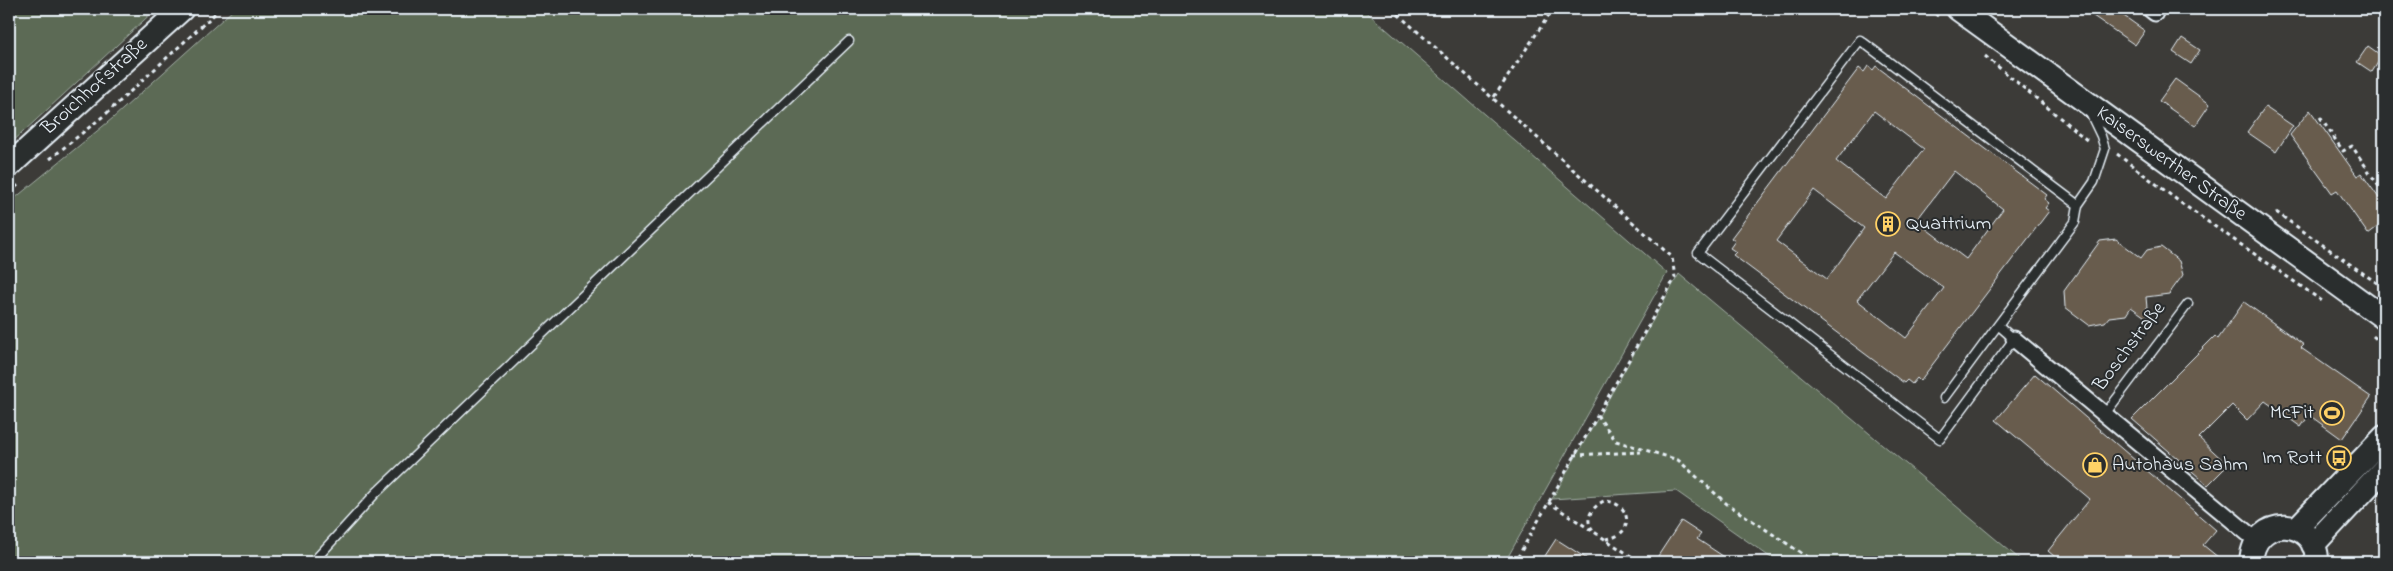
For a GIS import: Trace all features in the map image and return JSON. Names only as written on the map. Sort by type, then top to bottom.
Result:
[{"type":"main road","name":"Broichhofstraße","points":[[16,173],[182,9]]},
{"type":"main road","name":"Kaiserswerther Straße","points":[[1950,14],[2080,97],[2384,318]]},
{"type":"main road","points":[[2296,529],[2384,437]]},
{"type":"main road","points":[[2254,552],[2264,533],[2275,527],[2286,526],[2296,529],[2306,536],[2315,554],[2384,469]]},
{"type":"street","name":"Boschstraße","points":[[2014,339],[2105,414],[2254,552]]},
{"type":"lane","points":[[1998,325],[2014,339],[1940,439],[1698,253],[1860,40],[2078,205]]},
{"type":"lane","points":[[313,562],[375,494],[848,41]]},
{"type":"lane","points":[[1944,398],[2075,222],[2078,205],[2094,182],[2105,149],[2101,136],[2080,97]]},
{"type":"lane","name":"Boschstraße","points":[[2105,414],[2188,304]]},
{"type":"path","points":[[46,162],[107,112],[220,9]]},
{"type":"path","points":[[1392,9],[1672,256],[1675,278],[1515,562]]},
{"type":"path","points":[[1494,97],[1553,9]]},
{"type":"path","points":[[1929,9],[1950,14]]},
{"type":"path","points":[[1984,55],[2010,79],[2081,134],[2092,147]]},
{"type":"path","points":[[2320,117],[2343,151],[2352,146],[2384,194]]},
{"type":"path","points":[[2111,149],[2181,203],[2333,308]]},
{"type":"path","points":[[9,193],[16,173]]},
{"type":"path","points":[[2365,331],[2384,346]]},
{"type":"path","points":[[1597,415],[1616,441],[1678,460],[1727,504],[1815,562]]},
{"type":"path","points":[[1574,455],[1644,451]]},
{"type":"path","points":[[1596,534],[1590,526],[1589,517],[1593,508],[1604,501],[1619,504],[1625,511],[1627,520],[1625,529],[1614,538],[1605,539]]},
{"type":"path","points":[[1548,502],[1640,562]]},
{"type":"green space","points":[[9,9],[156,9],[9,145]]},
{"type":"green space","points":[[234,9],[1363,9],[1667,273],[1505,562],[9,562],[9,203],[113,118]]},
{"type":"green space","points":[[1679,274],[2023,562],[1777,562],[1676,491],[1552,499]]},
{"type":"building","points":[[2083,9],[2114,9],[2145,31],[2135,45]]},
{"type":"building","points":[[2182,38],[2200,50],[2191,64],[2173,52]]},
{"type":"building","points":[[2368,46],[2382,56],[2372,72],[2357,62]]},
{"type":"building","name":"Quattrium","points":[[1868,66],[1873,70],[1876,66],[2047,195],[2044,199],[2049,203],[2045,208],[2049,211],[1920,381],[1917,378],[1912,384],[1907,380],[1904,383],[1733,255],[1736,252],[1730,248],[1735,241],[1731,238],[1859,68],[1864,72]],"holes":[[[1874,111],[1924,149],[1886,199],[1836,161]],[[1954,171],[2003,209],[1966,259],[1916,221]],[[1814,190],[1864,228],[1827,279],[1776,241]],[[1894,252],[1944,288],[1906,338],[1857,300]]]},
{"type":"building","points":[[2175,79],[2210,104],[2195,126],[2159,101]]},
{"type":"building","points":[[2265,107],[2293,126],[2276,152],[2247,132]]},
{"type":"building","points":[[2310,110],[2357,176],[2361,173],[2384,205],[2384,222],[2368,234],[2337,190],[2332,193],[2290,135]]},
{"type":"building","points":[[2116,239],[2141,258],[2147,250],[2161,247],[2179,261],[2183,275],[2169,294],[2146,297],[2148,319],[2131,307],[2126,315],[2109,317],[2105,322],[2089,325],[2065,307],[2064,291],[2100,241]]},
{"type":"building","points":[[2244,302],[2304,345],[2301,348],[2371,397],[2342,439],[2309,415],[2301,427],[2265,401],[2247,420],[2232,405],[2199,438],[2228,465],[2208,485],[2132,419],[2215,336],[2218,339]]},
{"type":"building","name":"Autohaus Sahm","points":[[2035,374],[2216,530],[2203,545],[2224,562],[2061,562],[2048,551],[2090,499],[1996,420]]},
{"type":"building","points":[[1681,521],[1701,534],[1697,539],[1732,562],[1654,562]]},
{"type":"building","points":[[1556,539],[1592,562],[1541,562]]},
{"type":"place","name":"Quattrium","points":[[1888,224]]},
{"type":"place","name":"McFit","points":[[2332,413]]},
{"type":"place","name":"Im Rott","points":[[2339,458]]},
{"type":"place","name":"Autohaus Sahm","points":[[2095,465]]}]
